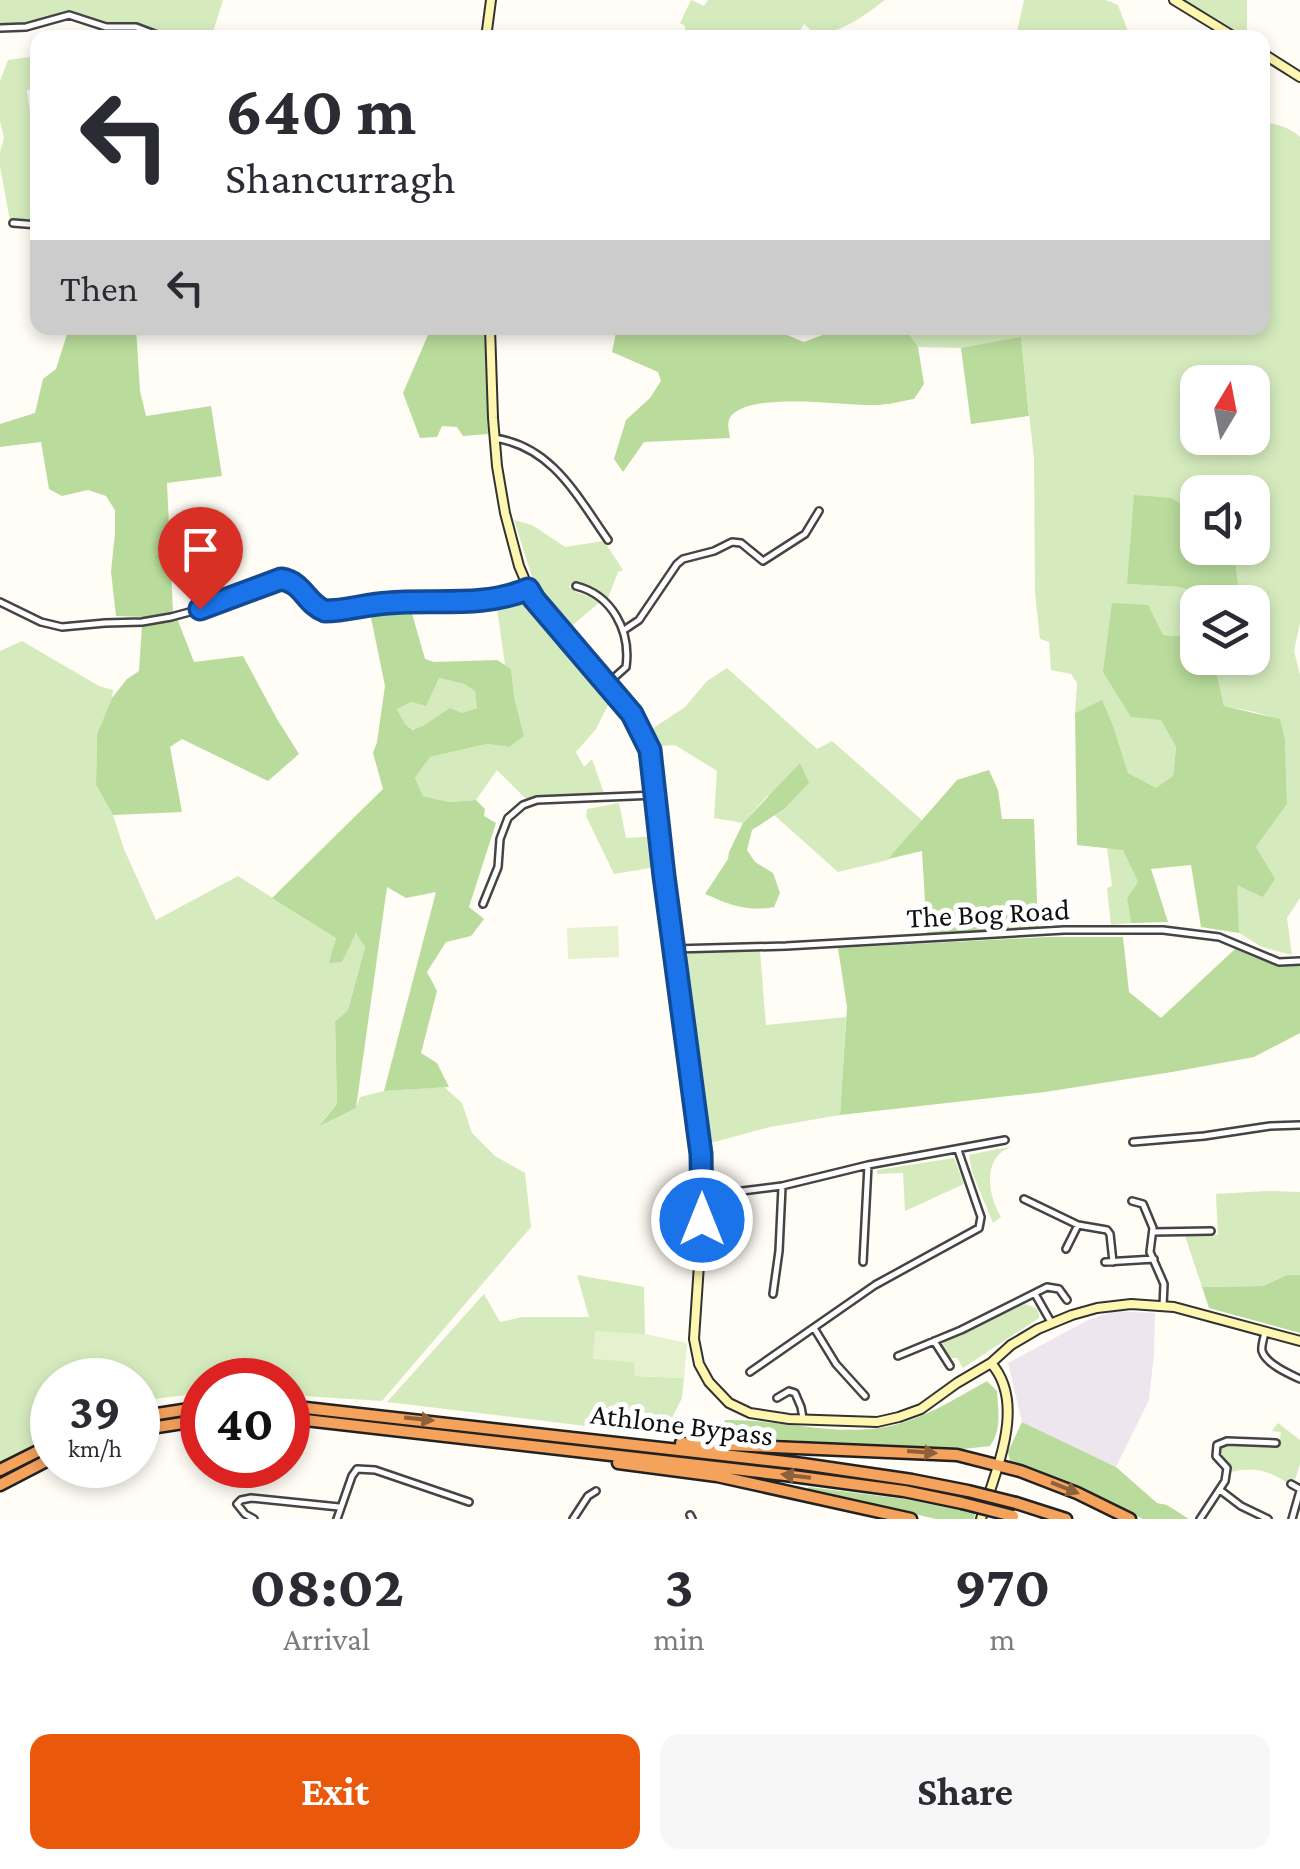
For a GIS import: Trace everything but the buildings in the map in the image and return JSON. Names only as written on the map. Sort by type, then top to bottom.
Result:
[{"type":"highway","name":"Athlone Bypass","points":[[310,1408],[912,1480],[968,1490],[1066,1519]]},
{"type":"highway","name":"Athlone Bypass","points":[[310,1420],[847,1483],[962,1503],[1018,1518]]},
{"type":"highway","points":[[580,1438],[957,1454],[1076,1493],[1130,1519]]},
{"type":"highway","points":[[519,1444],[558,1454],[717,1476],[911,1519]]},
{"type":"highway","points":[[0,1470],[30,1455]]},
{"type":"highway","points":[[0,1485],[30,1469]]},
{"type":"street","points":[[487,30],[492,0]]},
{"type":"street","points":[[1174,0],[1223,30]]},
{"type":"street","points":[[0,28],[26,27],[68,15],[106,26],[144,30]]},
{"type":"street","points":[[1270,58],[1300,77]]},
{"type":"street","points":[[13,223],[30,224]]},
{"type":"street","points":[[490,335],[494,438],[505,512],[519,566],[534,599],[632,714],[650,750],[701,1154],[694,1339],[699,1364],[716,1390],[738,1408],[756,1414],[802,1420],[892,1420],[921,1408],[1051,1322],[1116,1305],[1163,1306],[1206,1314],[1300,1341]]},
{"type":"street","points":[[494,438],[515,441],[542,456],[608,540]]},
{"type":"street","points":[[624,630],[639,620],[683,559],[732,542],[741,543],[763,561],[805,534],[819,510]]},
{"type":"street","points":[[0,602],[41,622],[62,627],[171,618],[281,579],[294,583],[316,608],[325,611],[400,602],[485,600],[528,589]]},
{"type":"street","points":[[576,586],[601,596],[624,630],[626,667],[607,684]]},
{"type":"street","points":[[483,904],[498,866],[500,839],[508,818],[523,804],[537,800],[656,795]]},
{"type":"street","name":"The Bog Road","points":[[674,948],[786,946],[1064,930],[1163,930],[1220,937],[1278,962],[1300,961]]},
{"type":"street","points":[[1134,1142],[1300,1125]]},
{"type":"street","points":[[702,1196],[782,1186],[1006,1140]]},
{"type":"street","points":[[750,1372],[874,1285],[980,1226],[981,1218],[958,1150]]},
{"type":"street","points":[[862,1262],[868,1166]]},
{"type":"street","points":[[773,1294],[782,1186]]},
{"type":"street","points":[[1024,1199],[1078,1225],[1107,1230],[1109,1262],[1154,1258]]},
{"type":"street","points":[[1132,1201],[1144,1206],[1153,1232],[1150,1252],[1164,1286],[1163,1306]]},
{"type":"street","points":[[1066,1249],[1078,1225]]},
{"type":"street","points":[[1153,1232],[1211,1231]]},
{"type":"street","points":[[898,1356],[1048,1287],[1062,1291],[1067,1300]]},
{"type":"street","points":[[1035,1294],[1051,1322]]},
{"type":"street","points":[[814,1328],[836,1364],[865,1396]]},
{"type":"street","points":[[1266,1331],[1263,1353],[1300,1379]]},
{"type":"street","points":[[934,1341],[950,1366]]},
{"type":"street","points":[[981,1519],[1009,1413],[1000,1373],[991,1364]]},
{"type":"street","points":[[777,1398],[795,1393],[802,1420]]},
{"type":"street","points":[[1200,1519],[1228,1471],[1216,1456],[1217,1445],[1227,1441],[1276,1444]]},
{"type":"street","points":[[337,1519],[357,1468],[376,1470],[468,1502]]},
{"type":"street","points":[[1291,1484],[1300,1490],[1292,1519]]},
{"type":"street","points":[[1220,1490],[1268,1519]]},
{"type":"street","points":[[573,1519],[588,1496],[596,1491]]},
{"type":"street","points":[[254,1519],[238,1504],[241,1500],[340,1508]]},
{"type":"shaded area","points":[[1115,1311],[1155,1313],[1149,1400],[1116,1467],[1022,1422],[1008,1363],[1088,1320]]},
{"type":"green space","points":[[0,0],[223,0],[214,30],[157,30],[102,24],[71,14],[20,25],[0,25]]},
{"type":"green space","points":[[691,0],[704,6],[708,0],[885,0],[837,30],[811,30],[804,24],[800,30],[685,30],[680,23]]},
{"type":"green space","points":[[1024,0],[1106,0],[1118,5],[1127,30],[1018,30]]},
{"type":"green space","points":[[1184,0],[1247,0],[1247,30],[1233,30]]},
{"type":"green space","points":[[30,57],[30,222],[10,221],[0,166],[4,138],[0,81],[8,60]]},
{"type":"green space","points":[[1270,123],[1300,137],[1300,623],[1294,651],[1300,675],[1300,898],[1287,918],[1292,955],[1262,947],[1239,933],[1236,885],[1256,847],[1287,804],[1285,739],[1280,720],[1224,706],[1217,675],[1270,675],[1270,585],[1218,585],[1228,565],[1270,565],[1270,475],[1180,475],[1180,503],[1172,498],[1127,584],[1180,587],[1180,636],[1163,635],[1161,719],[1176,747],[1173,776],[1156,789],[1128,773],[1101,701],[1075,713],[1077,683],[1071,674],[1051,670],[1049,642],[1040,639],[1035,592],[1034,459],[1021,338],[961,348],[918,347],[910,335],[1270,335]]},
{"type":"green space","points":[[67,335],[136,335],[140,391],[146,416],[211,406],[222,476],[167,483],[173,612],[145,617],[116,616],[111,572],[115,510],[106,496],[88,490],[62,496],[49,489],[41,442],[0,447],[0,424],[35,413],[43,379],[56,369]]},
{"type":"green space","points":[[428,335],[485,335],[488,434],[463,436],[457,427],[442,426],[437,437],[420,438],[403,393]]},
{"type":"green space","points":[[616,335],[787,335],[804,342],[822,335],[910,335],[918,347],[924,384],[914,399],[885,404],[777,402],[742,408],[729,419],[730,438],[644,442],[623,472],[614,459],[626,420],[650,398],[661,381],[658,372],[612,352]]},
{"type":"green space","points":[[1021,337],[1029,416],[971,424],[961,348]]},
{"type":"green space","points":[[1134,495],[1172,498],[1180,503],[1180,565],[1235,565],[1238,585],[1180,587],[1127,584]]},
{"type":"green space","points":[[514,520],[532,525],[565,547],[604,541],[623,570],[618,572],[608,598],[592,586],[572,582],[569,587],[576,592],[601,601],[567,630],[535,586]]},
{"type":"green space","points":[[522,602],[609,703],[596,729],[576,752],[584,767],[592,759],[604,793],[536,797],[528,801],[497,770],[476,800],[449,802],[423,796],[415,778],[430,757],[487,744],[509,747],[515,702],[511,669],[505,665],[497,609],[490,605]]},
{"type":"green space","points":[[1112,603],[1148,605],[1163,635],[1180,636],[1180,675],[1217,675],[1224,706],[1280,719],[1285,739],[1287,804],[1256,847],[1275,879],[1263,897],[1237,885],[1239,933],[1201,927],[1191,865],[1151,869],[1168,922],[1131,923],[1127,898],[1138,882],[1123,850],[1077,845],[1075,713],[1102,700],[1128,773],[1156,788],[1173,776],[1176,747],[1161,720],[1131,717],[1103,672]]},
{"type":"green space","points":[[411,610],[425,659],[497,660],[511,669],[524,736],[509,747],[487,744],[430,757],[415,778],[423,796],[449,802],[476,800],[485,809],[484,816],[496,823],[469,907],[484,919],[471,936],[446,942],[427,972],[437,991],[421,1053],[437,1063],[449,1087],[384,1091],[436,892],[406,898],[387,887],[356,1108],[319,1126],[337,1104],[335,1022],[348,1010],[365,947],[356,933],[342,962],[329,963],[336,938],[272,898],[383,789],[373,753],[385,686],[370,613]],"holes":[[[439,678],[475,691],[477,708],[462,713],[450,708],[413,730],[397,709],[412,702],[426,706]]]},
{"type":"green space","points":[[177,618],[194,662],[243,656],[299,754],[268,781],[182,739],[170,747],[182,812],[113,815],[96,785],[97,734],[112,698],[139,671],[142,625]]},
{"type":"green space","points":[[22,641],[99,686],[113,690],[97,734],[96,785],[113,815],[156,920],[238,876],[336,938],[330,963],[357,933],[365,947],[348,1010],[335,1023],[337,1104],[321,1123],[356,1108],[360,1097],[384,1091],[444,1087],[462,1103],[472,1133],[495,1156],[525,1173],[531,1227],[382,1401],[310,1396],[310,1358],[180,1358],[180,1396],[160,1398],[160,1358],[30,1358],[30,1449],[0,1467],[0,651]]},
{"type":"green space","points":[[727,668],[817,749],[832,741],[923,821],[888,860],[838,872],[774,815],[784,809],[767,796],[743,823],[714,818],[717,771],[675,745],[661,746],[652,729],[685,707],[707,681]]},
{"type":"green space","points":[[439,678],[476,691],[477,708],[414,730],[405,724],[397,709],[413,702]]},
{"type":"green space","points":[[800,763],[809,783],[784,809],[752,830],[747,850],[755,862],[773,873],[780,893],[774,907],[739,906],[705,894],[728,859],[743,823]]},
{"type":"green space","points":[[989,770],[998,790],[1002,819],[1034,819],[1038,928],[927,935],[922,851],[888,859],[957,780]]},
{"type":"green space","points":[[619,803],[626,838],[656,836],[656,867],[614,874],[586,816],[587,809]]},
{"type":"green space","points":[[1107,847],[1123,849],[1138,882],[1127,898],[1131,923],[1111,925]]},
{"type":"green space","points":[[618,926],[619,957],[568,959],[567,928]]},
{"type":"green space","points":[[1123,937],[1129,992],[1161,1018],[1235,949],[1274,965],[1300,965],[1300,1033],[1254,1057],[1172,1072],[1045,1092],[840,1115],[847,1007],[838,948]]},
{"type":"green space","points":[[760,951],[766,1025],[846,1017],[840,1115],[770,1127],[707,1144],[683,961],[690,952]]},
{"type":"green space","points":[[1013,1146],[996,1158],[992,1167],[990,1187],[1001,1217],[993,1223],[969,1155]]},
{"type":"green space","points":[[954,1158],[964,1184],[905,1211],[903,1173],[877,1174],[877,1170]]},
{"type":"green space","points":[[1300,1192],[1300,1275],[1287,1275],[1263,1286],[1202,1287],[1185,1236],[1218,1235],[1216,1194]]},
{"type":"green space","points":[[577,1275],[644,1287],[645,1334],[637,1334],[635,1376],[684,1378],[682,1398],[665,1432],[387,1402],[484,1294],[500,1322],[522,1317],[589,1317]]},
{"type":"green space","points":[[1287,1275],[1300,1275],[1300,1333],[1209,1308],[1202,1287],[1263,1286]]},
{"type":"green space","points":[[1025,1304],[1037,1310],[1039,1318],[963,1368],[957,1358],[949,1358],[940,1346],[946,1340]]},
{"type":"green space","points":[[595,1331],[645,1334],[687,1343],[684,1378],[635,1376],[634,1362],[593,1359]]},
{"type":"green space","points":[[987,1381],[997,1391],[998,1427],[990,1446],[955,1450],[718,1436],[725,1420],[841,1430],[880,1428],[908,1421]]},
{"type":"green space","points":[[1022,1422],[1116,1467],[1157,1503],[1189,1519],[1143,1519],[1010,1461],[1008,1452]]},
{"type":"green space","points":[[1278,1423],[1300,1440],[1295,1480],[1291,1479],[1289,1484],[1254,1470],[1231,1472],[1220,1453],[1221,1446],[1279,1447],[1281,1432],[1272,1431]]},
{"type":"green space","points":[[809,1487],[904,1499],[975,1513],[974,1519],[936,1519]]},
{"type":"route","points":[[200,609],[276,579],[294,583],[316,608],[325,611],[369,604],[485,600],[528,589],[632,714],[650,750],[701,1154],[702,1220]]}]
